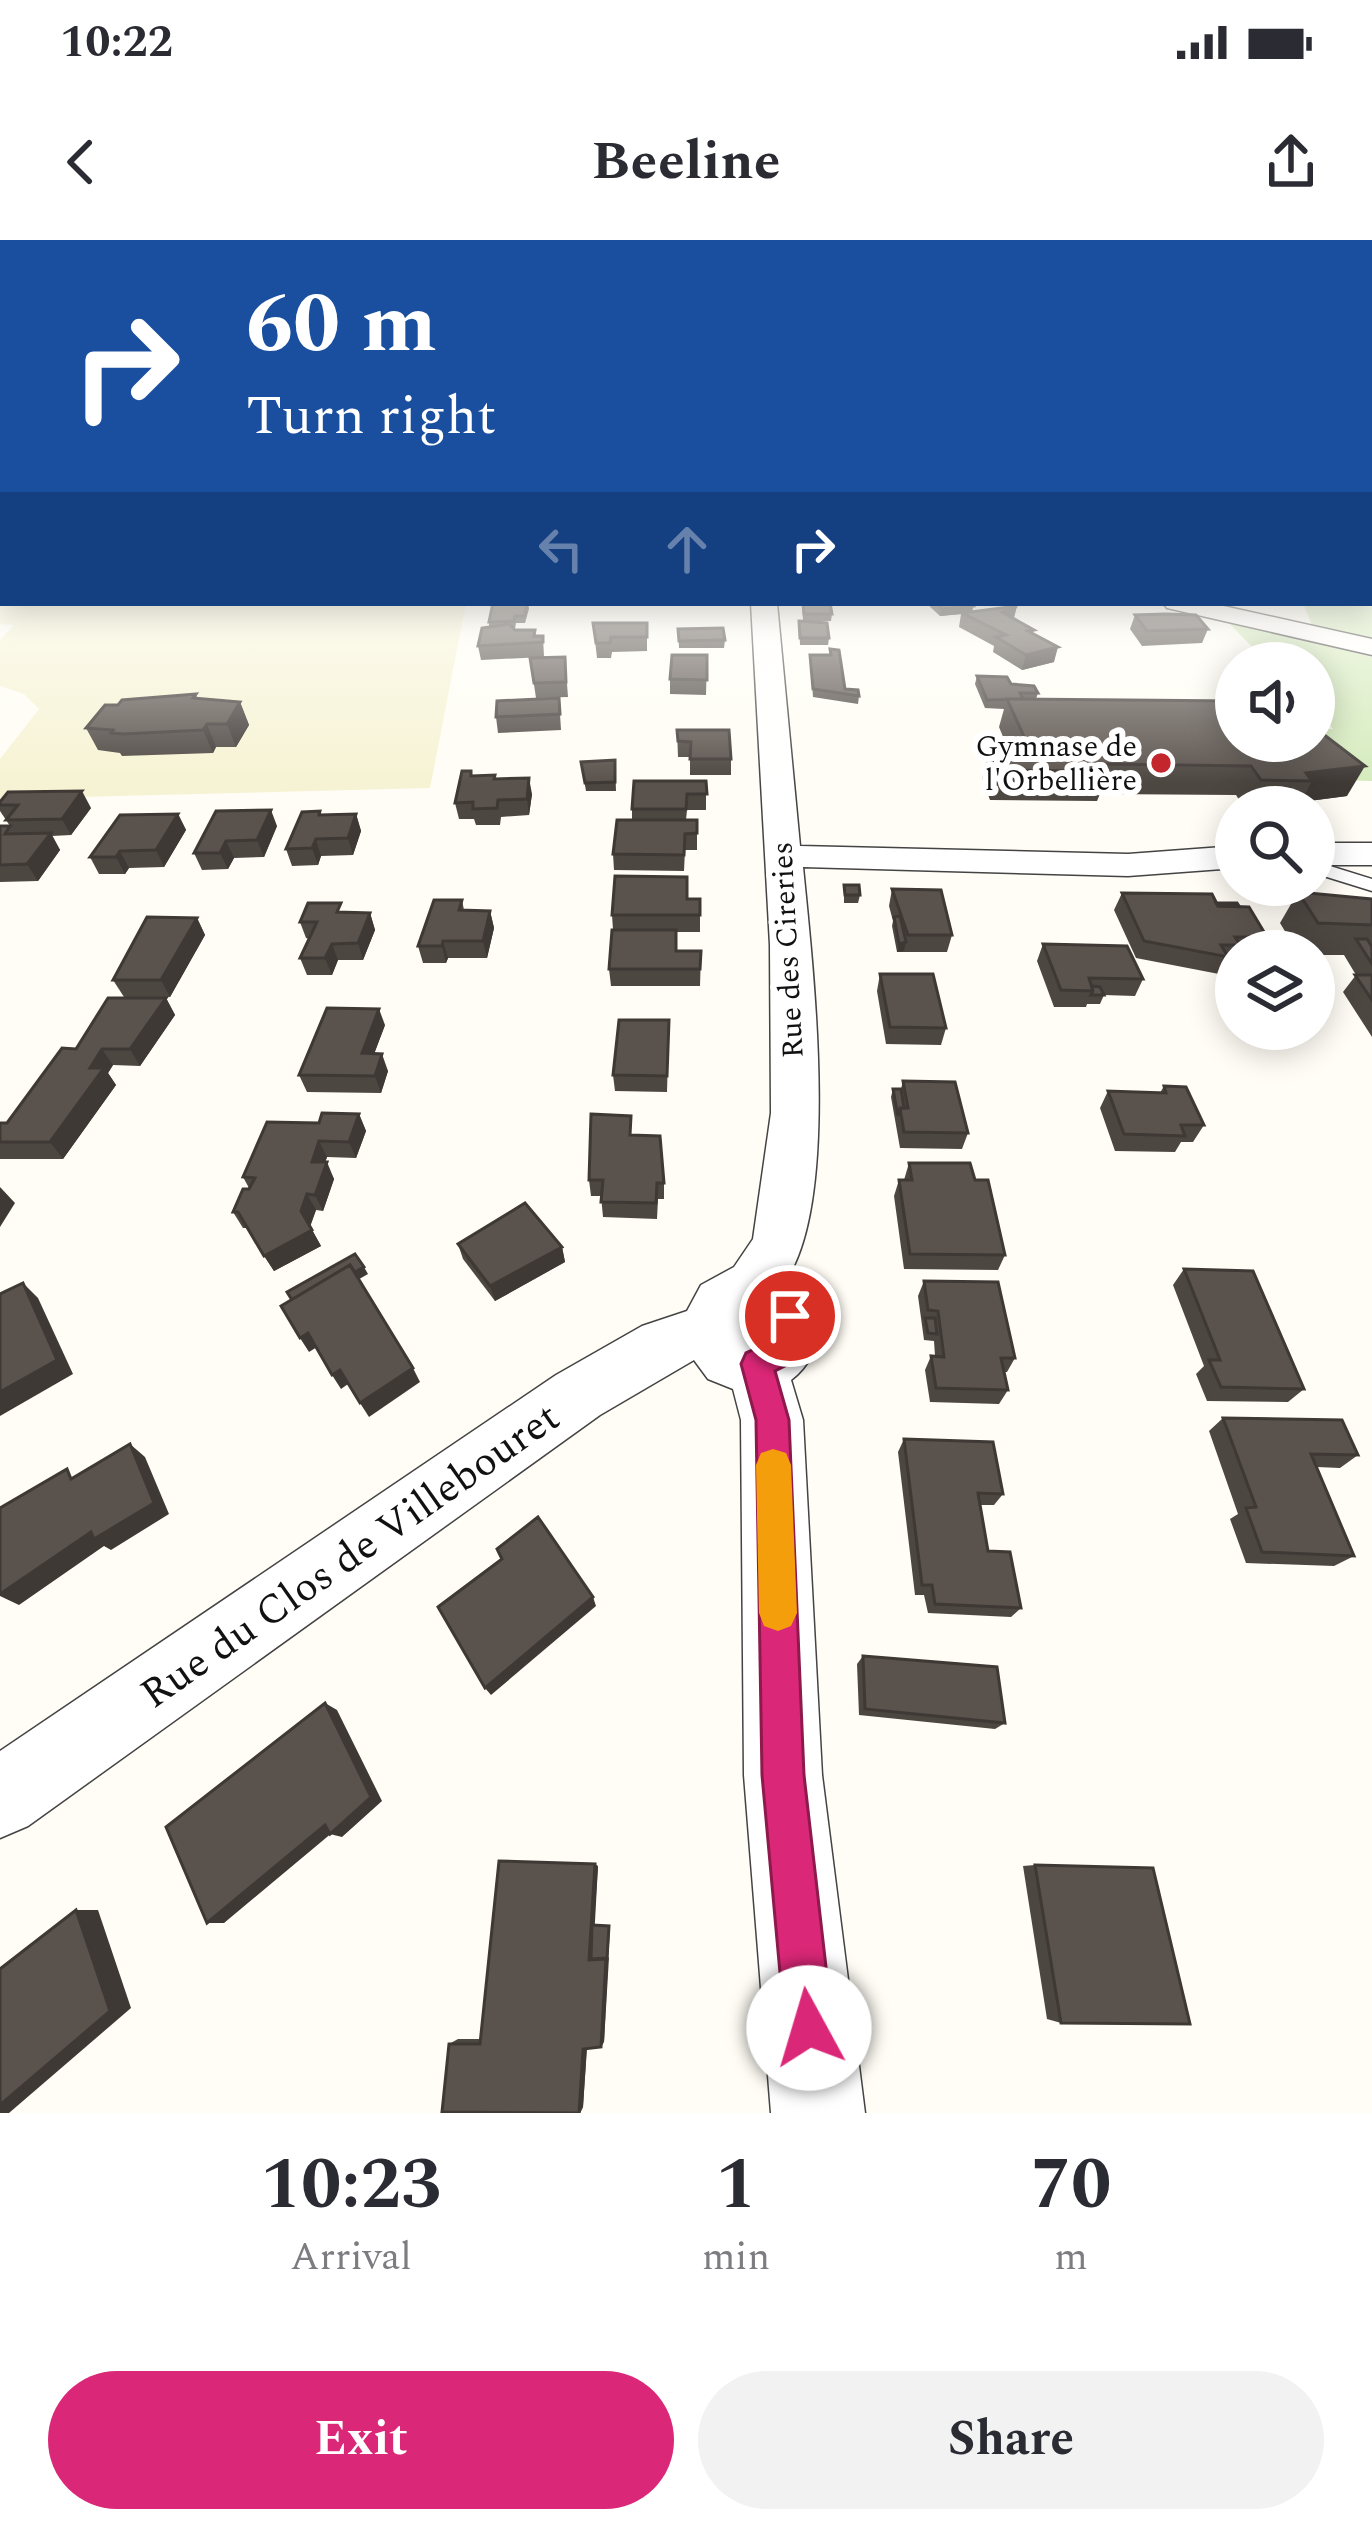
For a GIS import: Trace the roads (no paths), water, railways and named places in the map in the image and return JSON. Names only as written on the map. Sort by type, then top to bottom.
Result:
[{"type":"street","name":"Rue des Cireries","points":[[739,1327],[779,1244],[795,1113],[764,608]]},
{"type":"street","points":[[1201,608],[1372,646]]},
{"type":"street","points":[[1335,854],[1372,854]]},
{"type":"street","points":[[783,856],[1128,866],[1215,859]]},
{"type":"street","points":[[739,1327],[772,1420],[783,1775],[818,2113]]},
{"type":"street","name":"Rue du Clos de Villebouret","points":[[0,1798],[578,1395],[663,1345],[739,1327]]},
{"type":"lane","points":[[1335,874],[1372,885]]},
{"type":"place","name":"Gymnase de l'Orbellière","points":[[1161,763]]}]
